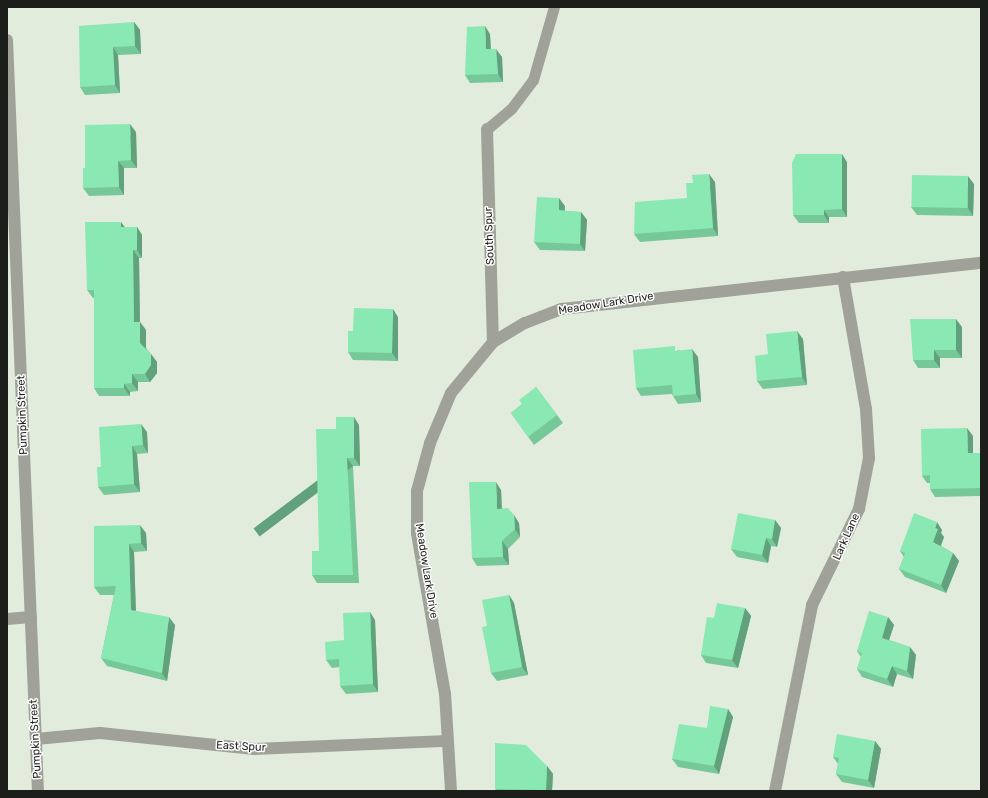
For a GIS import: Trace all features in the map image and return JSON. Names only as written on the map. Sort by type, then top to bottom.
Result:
[{"type":"street","name":"Pumpkin Street","points":[[7,40],[38,791]]},
{"type":"street","name":"South Spur","points":[[487,129],[493,342]]},
{"type":"street","name":"Meadow Lark Drive","points":[[451,791],[445,694],[417,533],[417,491],[430,443],[451,393],[493,342],[525,323],[562,309],[981,263]]},
{"type":"street","name":"Lark Lane","points":[[775,791],[812,605],[859,509],[869,458],[865,402],[844,277]]},
{"type":"street","points":[[7,619],[31,617]]},
{"type":"street","name":"East Spur","points":[[36,739],[100,733],[254,749],[448,741]]},
{"type":"lane","points":[[487,129],[511,109],[534,80],[554,7]]},
{"type":"building","points":[[134,22],[135,46],[113,47],[115,85],[80,87],[79,26]]},
{"type":"building","points":[[485,26],[486,49],[496,49],[498,74],[465,75],[467,27]]},
{"type":"building","points":[[130,124],[131,160],[118,161],[119,187],[83,188],[83,168],[85,168],[85,125]]},
{"type":"building","points":[[796,154],[842,154],[842,209],[824,210],[824,215],[793,215],[792,163]]},
{"type":"building","points":[[709,174],[713,228],[634,234],[635,202],[687,198],[686,183],[693,183],[692,175]]},
{"type":"building","points":[[912,175],[968,176],[967,208],[911,207]]},
{"type":"building","points":[[537,197],[559,198],[559,210],[581,212],[580,244],[534,242]]},
{"type":"building","points":[[85,222],[121,222],[121,227],[137,227],[137,250],[133,250],[134,322],[140,322],[140,343],[151,354],[151,365],[145,374],[132,374],[132,383],[124,384],[124,388],[94,388],[94,290],[87,290]]},
{"type":"building","points":[[354,308],[393,309],[392,353],[348,352],[348,331],[353,331]]},
{"type":"building","points":[[910,319],[956,319],[956,350],[934,350],[934,360],[913,360]]},
{"type":"building","points":[[797,331],[802,377],[757,381],[755,356],[768,354],[766,334]]},
{"type":"building","points":[[675,346],[675,351],[692,349],[696,394],[673,396],[672,385],[636,388],[633,350]]},
{"type":"building","points":[[536,387],[557,415],[528,437],[511,413],[522,404],[519,400]]},
{"type":"building","points":[[336,417],[354,417],[354,458],[347,458],[353,575],[312,575],[312,551],[319,551],[316,429],[336,429]]},
{"type":"building","points":[[141,424],[143,445],[132,446],[134,484],[98,487],[97,467],[101,467],[99,427]]},
{"type":"building","points":[[967,428],[968,453],[980,453],[980,488],[930,489],[930,475],[922,476],[921,429]]},
{"type":"building","points":[[469,482],[496,482],[497,509],[508,508],[514,515],[515,529],[502,541],[503,557],[472,558]]},
{"type":"building","points":[[738,513],[775,520],[772,539],[766,538],[762,555],[731,549]]},
{"type":"building","points":[[914,513],[937,522],[935,528],[938,529],[933,542],[953,553],[941,585],[899,569],[905,553],[900,551]]},
{"type":"building","points":[[140,525],[141,543],[129,544],[131,610],[169,617],[162,673],[101,658],[116,586],[94,587],[94,526]]},
{"type":"building","points":[[509,595],[522,667],[491,673],[482,627],[487,626],[482,600]]},
{"type":"building","points":[[717,603],[745,608],[732,660],[701,655],[707,617],[714,618]]},
{"type":"building","points":[[869,611],[888,617],[882,638],[910,647],[907,671],[892,666],[887,679],[857,669],[862,653],[857,651]]},
{"type":"building","points":[[370,612],[373,684],[340,686],[339,659],[326,660],[325,642],[344,640],[343,613]]},
{"type":"building","points":[[710,706],[728,709],[714,766],[672,759],[679,724],[707,728]]},
{"type":"building","points":[[837,734],[875,741],[868,780],[836,774],[839,758],[833,757]]},
{"type":"building","points":[[495,743],[526,745],[547,766],[546,790],[495,789]]}]
